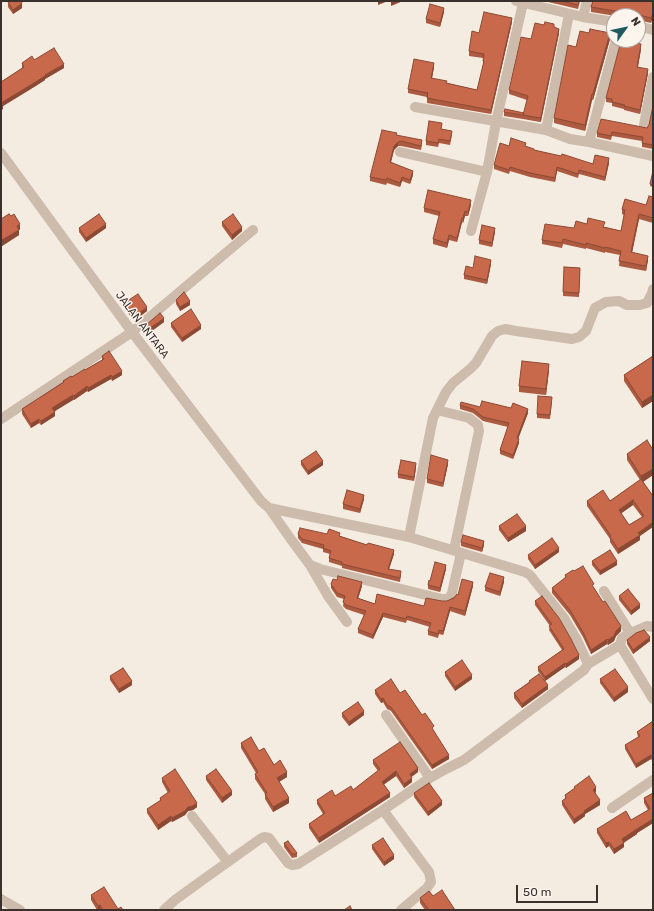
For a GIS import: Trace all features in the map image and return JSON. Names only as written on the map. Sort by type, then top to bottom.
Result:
[{"type":"street","points":[[583,17],[588,1]]},
{"type":"street","points":[[471,231],[487,172],[520,2],[569,14],[606,21]]},
{"type":"street","points":[[546,130],[569,14]]},
{"type":"street","points":[[589,142],[614,48]]},
{"type":"street","points":[[644,125],[653,77]]},
{"type":"street","points":[[415,107],[546,130],[570,139],[653,156]]},
{"type":"street","points":[[400,152],[487,172]]},
{"type":"street","name":"JALAN ANTARA","points":[[1,153],[132,332],[261,501],[269,508],[310,565],[328,596],[347,622]]},
{"type":"street","points":[[1,419],[132,332],[253,230]]},
{"type":"street","points":[[409,537],[433,418],[446,392],[453,383],[470,370],[476,363],[492,336],[498,331],[506,329],[516,332],[572,339],[579,337],[586,331],[596,308],[606,302],[619,302],[627,305],[640,305],[646,303],[653,289]]},
{"type":"street","points":[[310,565],[320,569],[442,599],[447,599],[450,597],[452,594],[457,551],[479,431],[478,425],[469,418],[437,410]]},
{"type":"street","points":[[269,508],[409,537],[525,572],[530,575],[564,618],[577,640],[588,664]]},
{"type":"street","points":[[604,591],[630,633]]},
{"type":"street","points":[[164,910],[175,900],[264,837],[269,838],[288,864],[298,864],[430,778],[464,760],[584,670],[588,664],[620,645],[622,638],[647,626],[653,627]]},
{"type":"street","points":[[620,645],[653,699]]},
{"type":"street","points":[[386,715],[430,778]]},
{"type":"street","points":[[612,808],[653,780]]},
{"type":"street","points":[[383,810],[429,872],[431,882],[427,888],[401,910]]},
{"type":"street","points":[[192,816],[228,862]]},
{"type":"street","points":[[1,899],[20,910]]},
{"type":"building","points":[[21,1],[22,3],[13,10],[8,2]]},
{"type":"building","points":[[561,1],[579,1],[578,5]]},
{"type":"building","points":[[593,1],[653,1],[653,13],[651,18],[646,17],[646,8],[606,8],[606,10],[591,7]]},
{"type":"building","points":[[430,4],[444,8],[440,23],[426,19]]},
{"type":"building","points":[[484,12],[512,18],[491,110],[427,98],[428,93],[408,89],[414,59],[434,63],[431,78],[477,90],[484,61],[484,54],[469,51],[472,31],[479,33]]},
{"type":"building","points":[[545,22],[554,24],[554,27],[559,29],[540,118],[523,115],[528,96],[509,90],[521,37],[531,39],[535,23],[544,25]]},
{"type":"building","points":[[590,29],[606,32],[606,47],[592,94],[585,125],[554,118],[568,45],[576,47],[580,31],[589,33]]},
{"type":"building","points":[[54,48],[64,64],[1,103],[1,82],[24,67],[22,63],[32,56],[34,60]]},
{"type":"building","points":[[619,48],[640,48],[637,67],[648,69],[640,110],[612,102],[612,99],[606,98]]},
{"type":"building","points":[[653,106],[653,145],[642,143],[643,137],[612,132],[611,136],[597,133],[601,119],[647,128]]},
{"type":"building","points":[[505,109],[524,113],[523,115],[504,112]]},
{"type":"building","points":[[429,121],[442,123],[441,129],[452,131],[450,141],[439,139],[438,143],[426,141]]},
{"type":"building","points":[[382,130],[397,133],[396,135],[422,140],[421,146],[401,141],[394,146],[390,162],[413,171],[410,180],[402,177],[400,183],[387,178],[386,180],[370,177]]},
{"type":"building","points":[[511,138],[526,143],[525,146],[534,150],[561,156],[562,154],[593,164],[595,155],[609,158],[605,177],[579,170],[578,174],[557,167],[555,178],[510,167],[509,170],[494,165],[500,143],[509,146]]},
{"type":"building","points":[[653,171],[653,185],[650,184]]},
{"type":"building","points":[[428,190],[471,200],[468,212],[465,211],[462,218],[457,238],[449,235],[447,243],[433,239],[440,212],[424,208]]},
{"type":"building","points":[[649,196],[653,197],[653,218],[639,214],[631,252],[648,256],[646,266],[619,261],[621,251],[605,247],[586,243],[586,245],[563,239],[562,243],[542,240],[545,224],[574,228],[576,221],[587,224],[588,218],[605,222],[603,227],[621,231],[625,210],[622,209],[625,199],[646,205]]},
{"type":"building","points":[[9,214],[11,216],[14,214],[20,224],[17,226],[19,230],[2,240],[1,219]]},
{"type":"building","points":[[99,214],[106,224],[86,238],[79,228]]},
{"type":"building","points":[[233,214],[242,227],[232,235],[222,222]]},
{"type":"building","points":[[482,225],[495,228],[492,243],[479,240]]},
{"type":"building","points":[[475,256],[491,260],[487,280],[464,275],[466,266],[473,268]]},
{"type":"building","points":[[564,267],[580,268],[579,293],[563,292]]},
{"type":"building","points":[[184,292],[190,301],[180,307],[176,300]]},
{"type":"building","points":[[138,294],[147,307],[133,316],[124,303]]},
{"type":"building","points":[[191,309],[201,325],[182,338],[171,323]]},
{"type":"building","points":[[160,313],[164,318],[149,329],[146,325]]},
{"type":"building","points":[[109,351],[122,371],[112,377],[111,375],[88,388],[87,386],[74,396],[73,395],[52,408],[55,412],[41,421],[39,419],[31,424],[22,409],[71,376],[72,377],[104,359],[102,356]]},
{"type":"building","points":[[653,356],[653,395],[642,402],[624,375]]},
{"type":"building","points":[[522,361],[549,364],[546,389],[519,386]]},
{"type":"building","points":[[538,396],[552,397],[550,415],[537,414]]},
{"type":"building","points":[[482,401],[511,408],[513,403],[528,409],[517,438],[519,439],[513,455],[500,450],[509,423],[483,417],[473,409],[460,405],[461,402],[480,407]]},
{"type":"building","points":[[647,440],[653,450],[653,469],[641,476],[627,454]]},
{"type":"building","points":[[316,451],[323,461],[308,471],[301,461]]},
{"type":"building","points":[[431,455],[448,460],[443,483],[427,479]]},
{"type":"building","points":[[401,460],[416,463],[414,477],[398,474]]},
{"type":"building","points":[[641,479],[653,496],[653,522],[638,533],[640,535],[618,549],[587,501],[603,490],[610,501]],"holes":[[[633,500],[644,516],[629,525],[619,510]]]},
{"type":"building","points":[[347,490],[364,495],[360,509],[343,504]]},
{"type":"building","points":[[517,514],[526,526],[508,538],[499,526]]},
{"type":"building","points":[[300,528],[327,534],[329,529],[340,533],[339,536],[367,545],[368,543],[394,550],[388,569],[401,571],[400,578],[342,564],[342,562],[329,558],[331,551],[323,548],[324,545],[302,539],[298,534]]},
{"type":"building","points":[[463,535],[484,541],[482,548],[461,542]]},
{"type":"building","points":[[552,538],[559,548],[535,565],[528,555]]},
{"type":"building","points":[[610,550],[617,561],[600,571],[592,561]]},
{"type":"building","points":[[435,562],[446,565],[440,588],[428,585]]},
{"type":"building","points":[[583,566],[594,584],[592,585],[603,602],[605,601],[621,626],[616,631],[614,636],[591,650],[583,632],[570,610],[552,588],[566,577],[565,575]]},
{"type":"building","points":[[490,573],[504,577],[500,592],[485,587]]},
{"type":"building","points":[[338,576],[362,582],[357,598],[375,604],[377,594],[424,606],[426,598],[447,601],[454,598],[457,594],[458,595],[462,579],[473,582],[465,611],[450,607],[443,631],[439,630],[438,634],[428,631],[431,623],[407,616],[406,619],[383,613],[373,635],[358,629],[366,611],[346,605],[343,602],[345,596],[337,593],[331,584],[333,579],[337,580]]},
{"type":"building","points":[[628,589],[640,604],[631,611],[619,596]]},
{"type":"building","points":[[542,596],[559,618],[579,655],[545,677],[538,667],[564,649],[549,626],[552,624],[535,601]]},
{"type":"building","points":[[644,630],[650,637],[633,650],[627,640],[636,633]]},
{"type":"building","points":[[462,660],[472,675],[455,687],[445,672]]},
{"type":"building","points":[[123,668],[132,681],[119,689],[110,676]]},
{"type":"building","points":[[615,669],[628,687],[614,698],[600,679]]},
{"type":"building","points":[[539,674],[548,685],[522,704],[514,693]]},
{"type":"building","points":[[391,679],[400,693],[405,690],[422,715],[425,713],[434,726],[432,728],[449,755],[432,765],[391,707],[387,705],[383,698],[381,699],[375,690]]},
{"type":"building","points":[[358,702],[364,711],[349,722],[342,713]]},
{"type":"building","points":[[653,721],[653,758],[651,755],[636,764],[625,745],[640,736],[637,732]]},
{"type":"building","points":[[251,737],[259,751],[264,748],[274,765],[280,760],[287,772],[277,778],[289,798],[273,807],[265,794],[267,793],[255,774],[258,772],[241,743]]},
{"type":"building","points":[[400,742],[418,768],[410,774],[412,778],[404,784],[396,771],[382,782],[390,793],[319,838],[309,824],[325,813],[317,800],[332,790],[335,796],[351,786],[353,790],[380,769],[373,760]]},
{"type":"building","points":[[175,769],[197,803],[188,807],[185,811],[172,818],[171,816],[158,825],[147,809],[161,800],[160,798],[170,791],[162,778]]},
{"type":"building","points":[[216,769],[232,791],[222,798],[206,776]]},
{"type":"building","points":[[589,776],[596,787],[593,790],[600,800],[574,819],[562,801],[566,798],[565,795]]},
{"type":"building","points":[[429,783],[442,801],[428,812],[414,793]]},
{"type":"building","points":[[653,793],[653,819],[622,839],[624,843],[614,849],[609,842],[606,843],[597,829],[626,811],[631,820],[650,809],[644,798]]},
{"type":"building","points":[[383,838],[394,855],[384,862],[372,845]]},
{"type":"building","points":[[288,841],[297,853],[296,854],[292,854],[284,843]]},
{"type":"building","points":[[104,887],[118,909],[121,907],[123,910],[103,910],[100,905],[98,906],[91,895]]},
{"type":"building","points":[[442,890],[455,910],[429,910],[420,898],[429,891],[433,896]]},
{"type":"building","points":[[350,906],[352,910],[344,910]]}]
